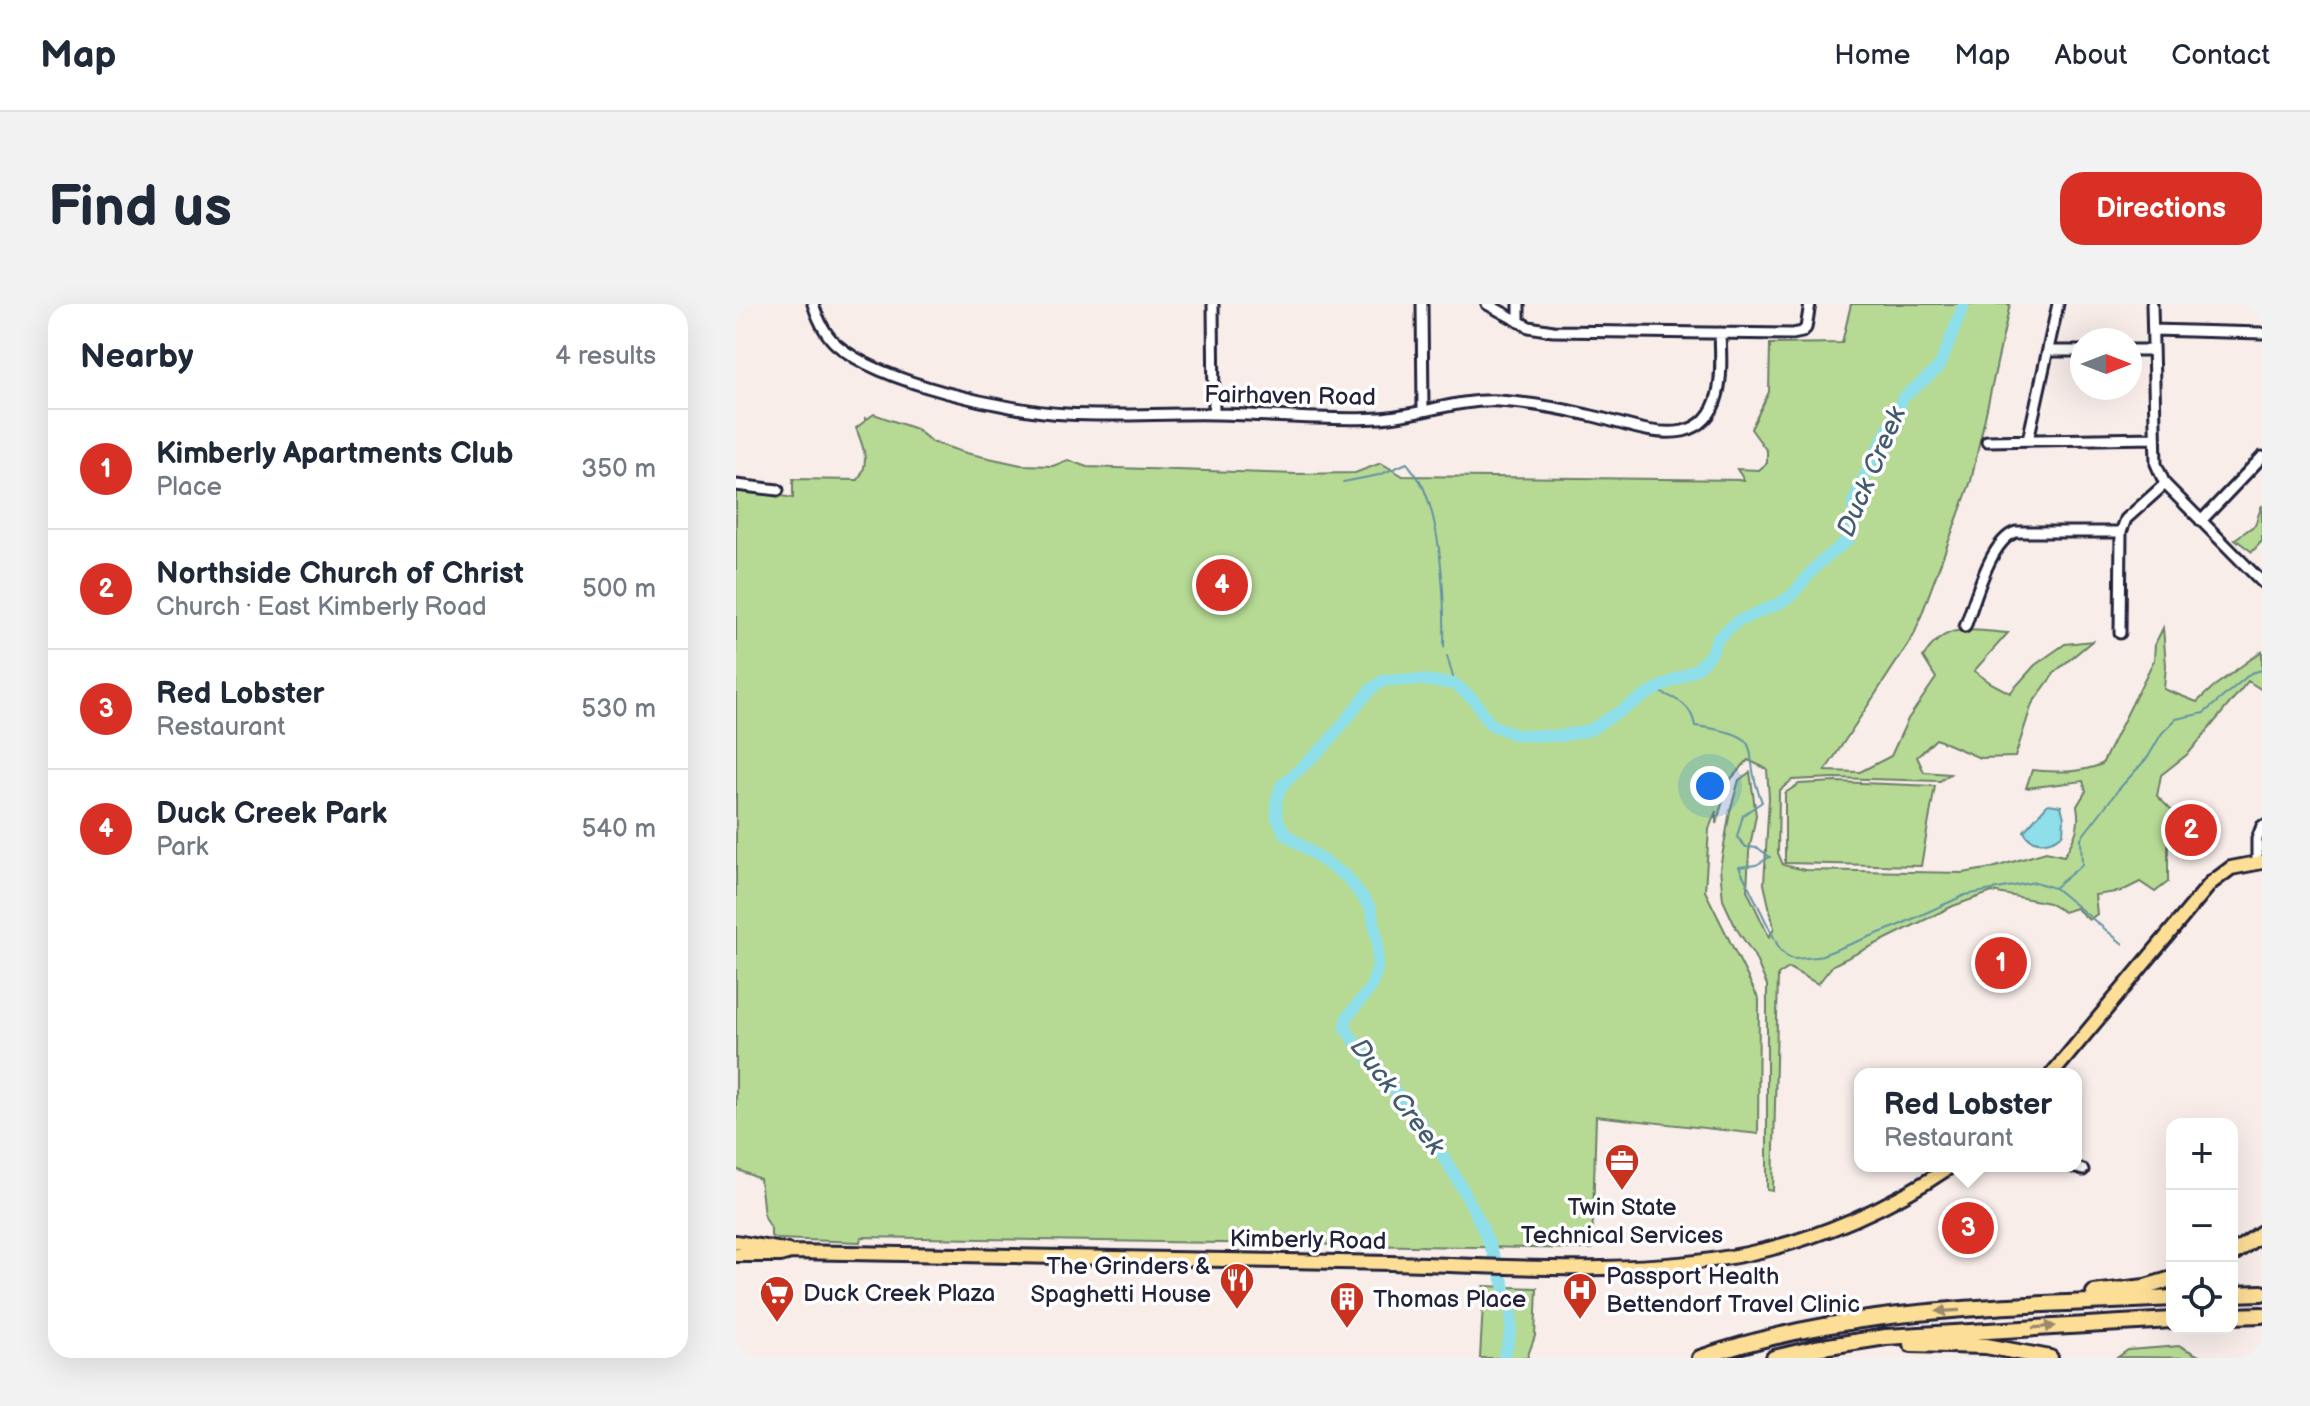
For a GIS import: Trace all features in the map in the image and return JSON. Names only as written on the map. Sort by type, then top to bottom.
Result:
[{"type":"highway","points":[[2238,1250],[2262,1233]]},
{"type":"highway","points":[[2026,1306],[2041,1298],[2129,1289],[2166,1280]]},
{"type":"highway","points":[[2238,1294],[2262,1293]]},
{"type":"highway","points":[[1700,1358],[1765,1337],[1837,1322],[1922,1312],[2166,1298]]},
{"type":"highway","points":[[2238,1316],[2262,1315]]},
{"type":"highway","points":[[1774,1358],[1855,1341],[2166,1320]]},
{"type":"highway","points":[[1855,1341],[1877,1345],[1963,1344],[2010,1349],[2050,1358]]},
{"type":"main road","points":[[2057,1068],[2211,883],[2231,868],[2259,862]]},
{"type":"main road","name":"Kimberly Road","points":[[736,1255],[791,1252],[1524,1267],[1655,1266],[1728,1258],[1790,1242],[1856,1219],[1941,1172]]},
{"type":"main road","name":"Kimberly Road","points":[[736,1242],[779,1247],[791,1252]]},
{"type":"street","name":"Fairhaven Road","points":[[813,304],[826,332],[854,357],[895,375],[977,401],[1063,414],[1379,418],[1452,403],[1499,401],[1588,415],[1636,428],[1684,431],[1700,423],[1713,408],[1718,395],[1720,333]]},
{"type":"street","points":[[1213,304],[1214,414]]},
{"type":"street","points":[[1422,304],[1423,410]]},
{"type":"street","points":[[1487,304],[1529,327],[1553,331],[1771,334],[1802,332],[1806,328],[1810,304]]},
{"type":"street","points":[[1519,304],[1519,322]]},
{"type":"street","points":[[2028,440],[2058,304]]},
{"type":"street","points":[[2152,304],[2156,464],[2165,484],[2262,582]]},
{"type":"street","points":[[2153,330],[2262,333]]},
{"type":"street","points":[[2142,350],[2153,350]]},
{"type":"street","points":[[2048,351],[2070,351]]},
{"type":"street","points":[[1987,441],[2155,438]]},
{"type":"street","points":[[2201,521],[2262,457]]},
{"type":"street","points":[[2120,633],[2121,532],[2126,519],[2165,484]]},
{"type":"street","points":[[736,485],[778,490]]},
{"type":"street","points":[[1965,627],[1996,547],[2008,534],[2121,532]]},
{"type":"street","points":[[2259,862],[2257,839],[2262,826]]},
{"type":"green space","points":[[1851,304],[2010,304],[1971,481],[1914,635],[1825,771],[1860,772],[1891,756],[1908,719],[1936,678],[1923,657],[1941,637],[1960,630],[2008,633],[1974,671],[2010,693],[2035,665],[2065,644],[2092,641],[2056,671],[2032,704],[2015,757],[1980,758],[1936,739],[1917,757],[1924,772],[1950,774],[1940,781],[1792,780],[1779,791],[1778,853],[1783,865],[1805,870],[1963,873],[2046,852],[2064,856],[2076,832],[2077,806],[2086,791],[2083,781],[2026,788],[2032,770],[2076,771],[2102,764],[2154,660],[2155,644],[2163,628],[2164,689],[2197,702],[2262,651],[2262,690],[2248,681],[2189,753],[2161,775],[2157,796],[2175,814],[2168,844],[2168,882],[2155,892],[2140,882],[2122,891],[2095,895],[2097,914],[2089,920],[2076,908],[2064,912],[2049,903],[1992,892],[1953,906],[1833,965],[1818,984],[1789,968],[1778,975],[1773,1191],[1767,1190],[1767,985],[1723,900],[1720,868],[1739,780],[1750,772],[1756,815],[1749,852],[1747,890],[1769,937],[1774,928],[1764,884],[1769,798],[1767,769],[1748,760],[1729,781],[1716,824],[1716,811],[1709,829],[1705,891],[1759,1000],[1758,1134],[1596,1116],[1592,1249],[861,1237],[860,1242],[777,1239],[771,1236],[764,1215],[760,1179],[736,1169],[736,488],[793,498],[793,479],[858,480],[865,461],[856,428],[874,414],[916,429],[932,442],[1021,465],[1053,466],[1068,460],[1087,467],[1296,474],[1355,473],[1381,463],[1403,476],[1744,480],[1737,469],[1759,470],[1767,463],[1767,451],[1751,429],[1769,392],[1770,344],[1842,343]]},
{"type":"green space","points":[[2262,505],[2262,541],[2252,552],[2235,539],[2255,525]]},
{"type":"green space","points":[[1836,782],[1935,786],[1921,866],[1785,863],[1785,793],[1799,784]]},
{"type":"green space","points":[[1484,1286],[1537,1288],[1535,1336],[1527,1358],[1480,1358]]},
{"type":"green space","points":[[2180,1346],[2203,1358],[2118,1357],[2128,1350]]},
{"type":"water","points":[[2048,804],[2061,806],[2063,834],[2047,842],[2036,842],[2024,831]]},
{"type":"waterway","name":"Duck Creek","points":[[1503,1358],[1510,1332],[1510,1311],[1497,1264],[1479,1221],[1434,1142],[1345,1028],[1347,1017],[1370,989],[1377,970],[1378,944],[1371,908],[1347,877],[1285,834],[1277,818],[1276,803],[1281,786],[1325,746],[1370,690],[1384,680],[1455,684],[1475,701],[1490,724],[1516,735],[1561,736],[1590,730],[1654,690],[1698,668],[1711,654],[1717,639],[1736,622],[1792,595],[1817,565],[1849,539],[1853,502],[1903,398],[1942,361],[1964,304]]},
{"type":"waterway","points":[[1343,482],[1379,475],[1407,463],[1419,479],[1430,506],[1439,546],[1444,647]]},
{"type":"waterway","points":[[1447,656],[1455,684]]},
{"type":"waterway","points":[[1654,690],[1686,706],[1695,726],[1735,734],[1745,740],[1749,747],[1755,783],[1762,802],[1743,815],[1737,837],[1746,847],[1758,848],[1770,857],[1756,865],[1739,867],[1780,950],[1795,959],[1817,957],[1895,927],[1965,895],[2035,882],[2054,888],[2082,865],[2081,838],[2148,757],[2162,733],[2176,719],[2204,713],[2251,673],[2262,670]]},
{"type":"waterway","points":[[2056,889],[2123,944]]},
{"type":"place","name":"Duck Creek Park","points":[[1222,585]]},
{"type":"place","name":"Northside Church of Christ","points":[[2191,830]]},
{"type":"place","name":"Kimberly Apartments Club","points":[[2001,963]]},
{"type":"place","name":"Twin State Technical Services","points":[[1622,1192]]},
{"type":"place","name":"Red Lobster","points":[[1968,1228]]},
{"type":"place","name":"The Grinders & Spaghetti House","points":[[1237,1311]]},
{"type":"place","name":"Passport Health Bettendorf Travel Clinic","points":[[1580,1321]]},
{"type":"place","name":"Duck Creek Plaza","points":[[777,1324]]},
{"type":"place","name":"Thomas Place","points":[[1347,1330]]}]
